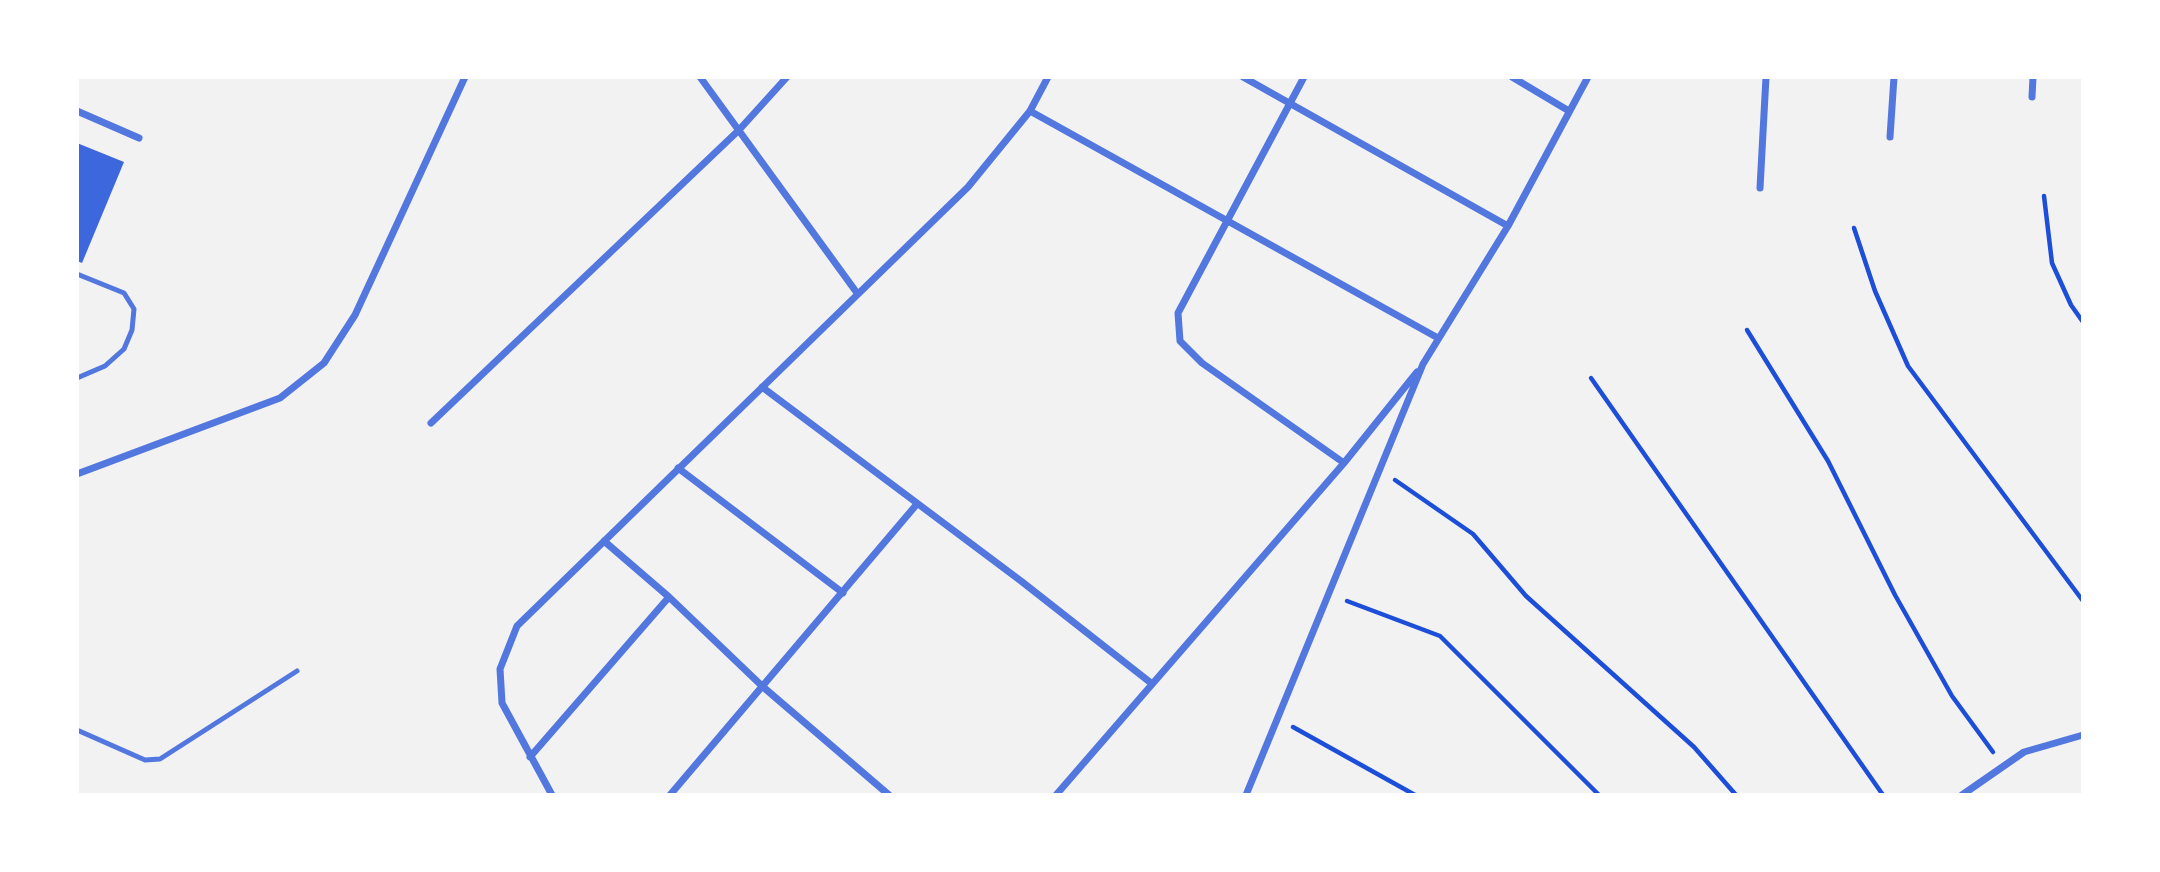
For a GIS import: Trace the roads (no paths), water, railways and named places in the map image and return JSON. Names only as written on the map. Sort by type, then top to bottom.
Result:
[{"type":"street","points":[[77,474],[280,398],[324,363],[355,315],[465,77]]},
{"type":"street","points":[[700,77],[760,164],[857,293]]},
{"type":"street","points":[[430,423],[739,130],[787,77]]},
{"type":"street","points":[[552,795],[502,703],[500,669],[517,626],[968,187],[1030,111],[1048,77]]},
{"type":"street","points":[[1243,77],[1508,226]]},
{"type":"street","points":[[1304,77],[1178,313],[1180,341],[1202,363],[1344,463]]},
{"type":"street","points":[[1511,77],[1569,111]]},
{"type":"street","points":[[1056,795],[1344,463],[1423,363],[1508,226],[1588,77]]},
{"type":"street","points":[[1760,188],[1766,77]]},
{"type":"street","points":[[1890,137],[1894,77]]},
{"type":"street","points":[[2032,97],[2033,77]]},
{"type":"street","points":[[77,111],[139,138]]},
{"type":"street","points":[[1030,111],[1438,338]]},
{"type":"street","points":[[1246,795],[1423,363]]},
{"type":"street","points":[[762,387],[1151,683]]},
{"type":"street","points":[[678,468],[843,593]]},
{"type":"street","points":[[670,795],[917,503]]},
{"type":"street","points":[[604,541],[669,597],[762,687],[889,795]]},
{"type":"street","points":[[530,757],[669,597]]},
{"type":"street","points":[[1962,795],[2024,752],[2083,735]]},
{"type":"lane","points":[[77,274],[124,293],[134,309],[132,330],[124,349],[105,366],[77,378]]},
{"type":"lane","points":[[77,730],[145,760],[160,759],[297,671]]}]
